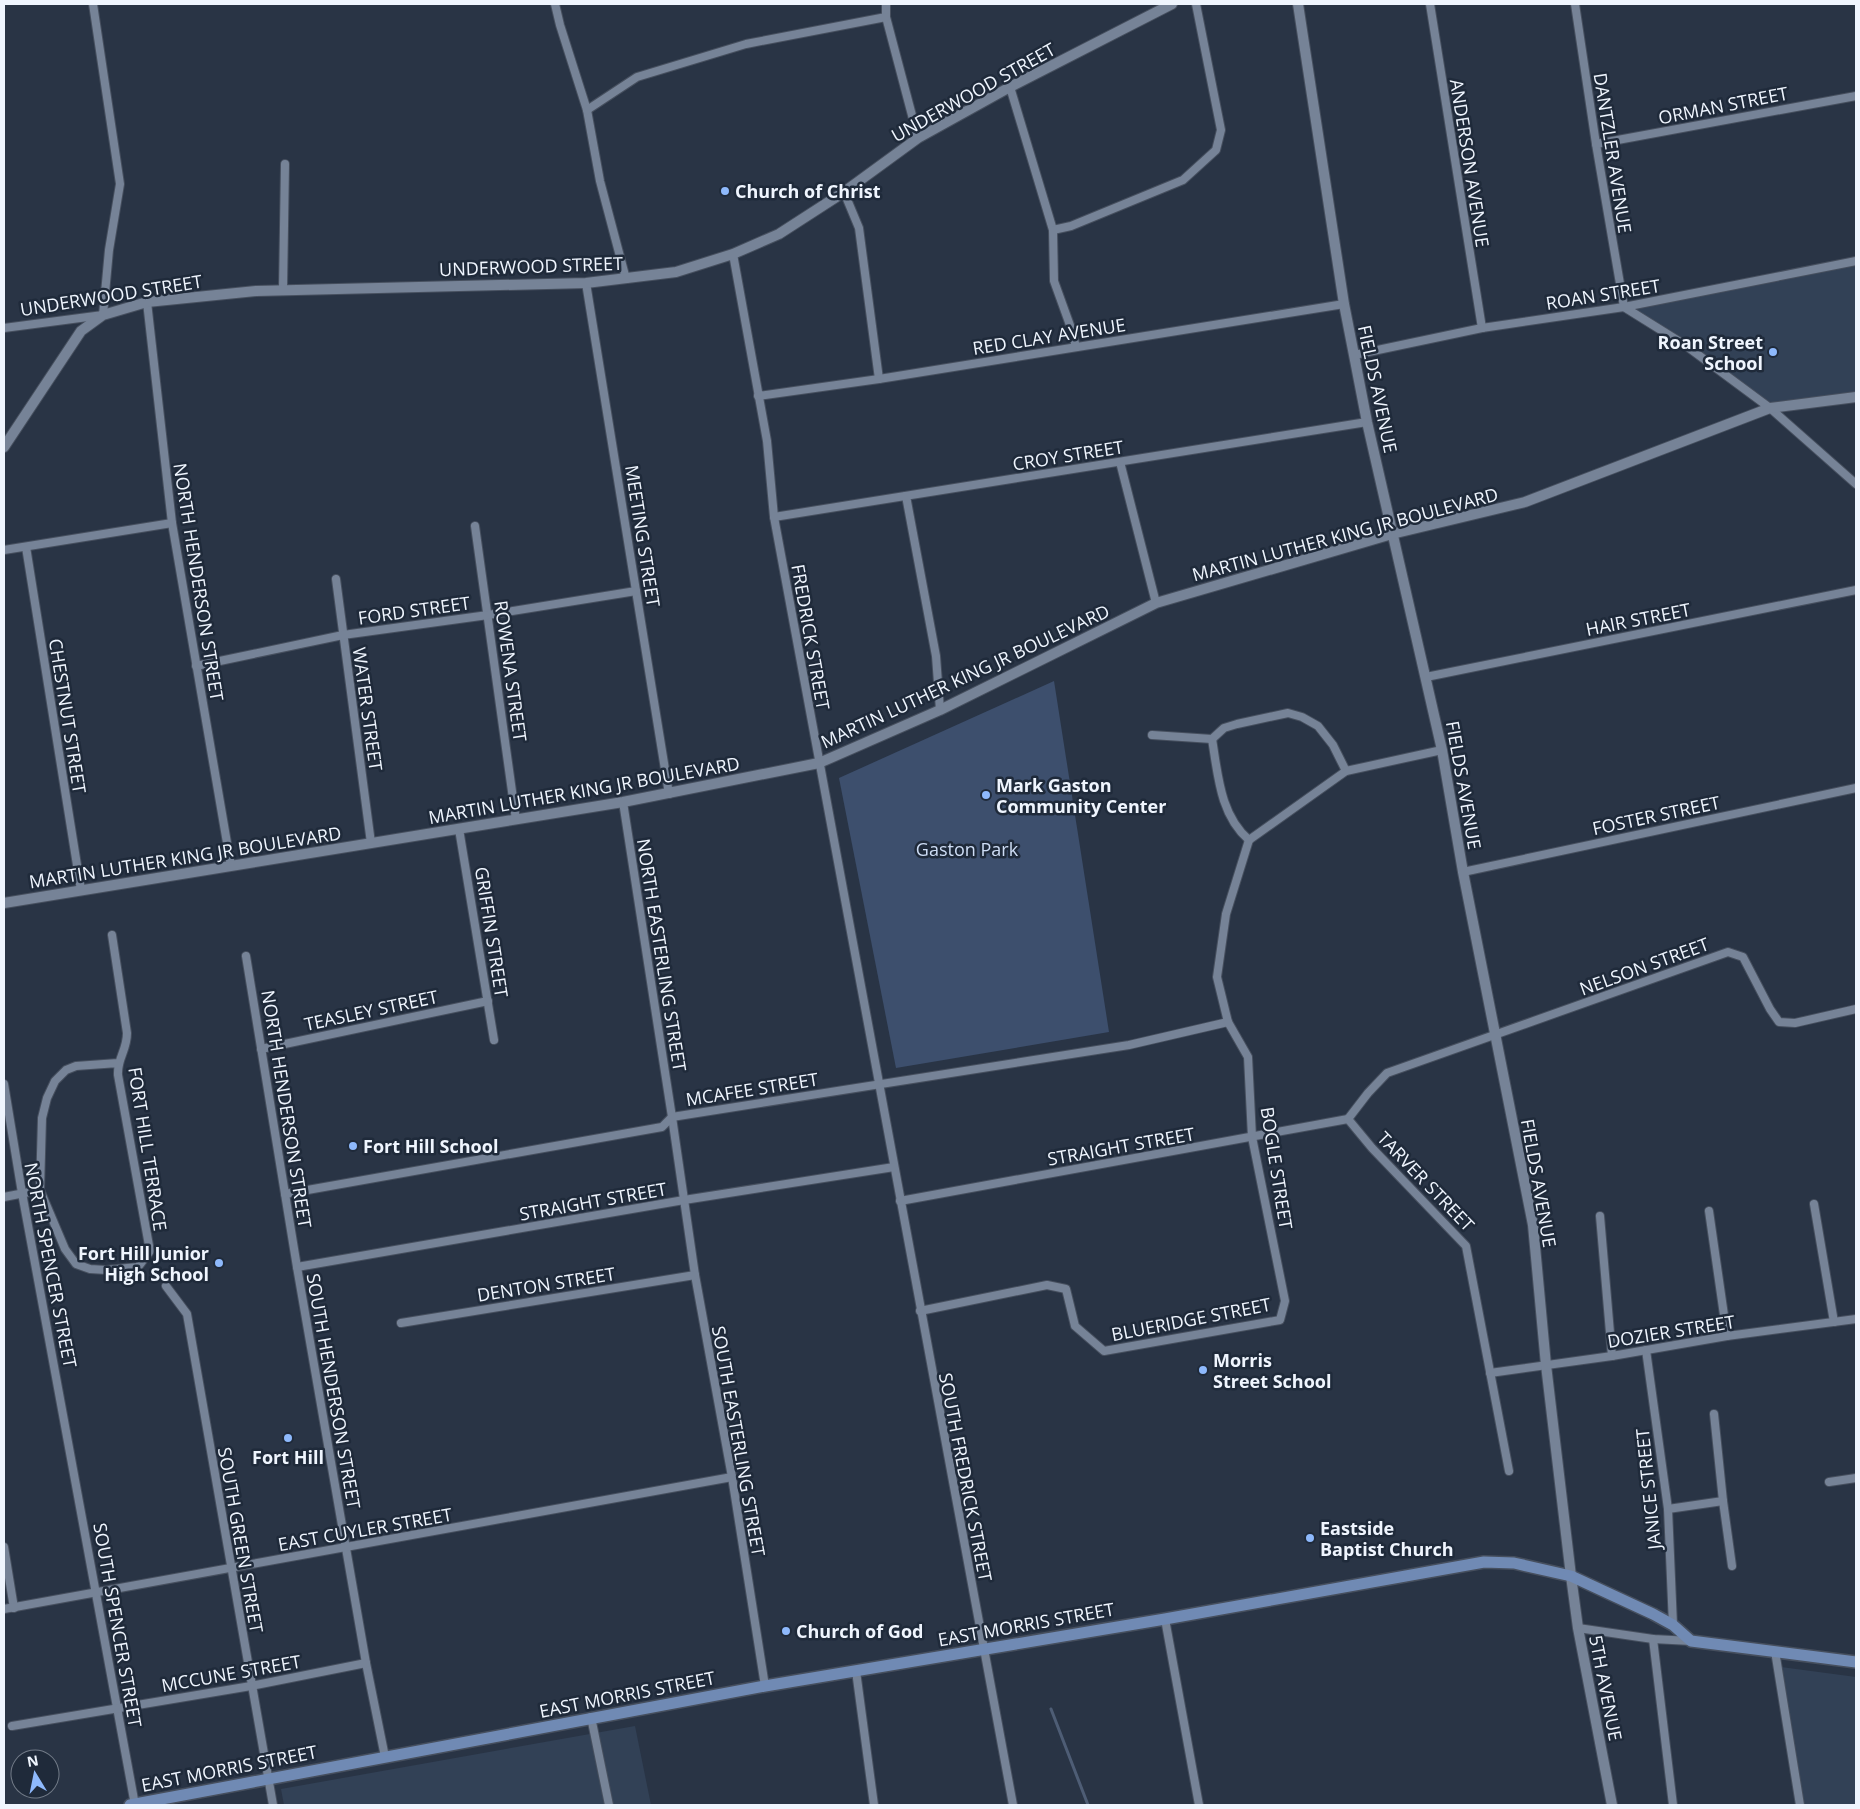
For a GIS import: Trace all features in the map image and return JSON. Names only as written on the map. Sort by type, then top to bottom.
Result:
[{"type":"main road","name":"EAST MORRIS STREET","points":[[133,1805],[591,1717],[1484,1562],[1514,1563],[1570,1576],[1653,1614],[1673,1626],[1691,1641]]},
{"type":"main road","points":[[1691,1641],[1856,1662]]},
{"type":"street","points":[[4,447],[80,331],[103,315],[109,250],[120,184],[93,4]]},
{"type":"street","points":[[555,4],[586,110],[600,180],[626,279]]},
{"type":"street","points":[[886,4],[886,17],[918,138]]},
{"type":"street","name":"UNDERWOOD STREET","points":[[4,328],[103,315],[147,302],[283,289],[586,283],[676,272],[733,254],[779,234],[844,192],[918,138],[1010,87],[1172,4]]},
{"type":"street","points":[[1053,230],[1071,226],[1183,180],[1216,150],[1221,130],[1196,4]]},
{"type":"street","name":"FIELDS AVENUE","points":[[1298,4],[1344,304],[1367,422],[1442,750],[1463,872],[1532,1225],[1570,1576]]},
{"type":"street","name":"ANDERSON AVENUE","points":[[1430,4],[1482,328]]},
{"type":"street","name":"DANTZLER AVENUE","points":[[1575,4],[1596,144],[1624,307]]},
{"type":"street","points":[[586,110],[637,77],[746,44],[886,17]]},
{"type":"street","points":[[1010,87],[1053,230],[1054,281],[1076,347]]},
{"type":"street","name":"ORMAN STREET","points":[[1596,144],[1856,96]]},
{"type":"street","points":[[283,289],[285,164]]},
{"type":"street","points":[[844,192],[859,228],[879,379]]},
{"type":"street","name":"FREDRICK STREET","points":[[733,254],[766,441],[774,517],[900,1201]]},
{"type":"street","name":"ROAN STREET","points":[[1354,355],[1482,328],[1624,307],[1856,261]]},
{"type":"street","name":"MEETING STREET","points":[[586,283],[669,794]]},
{"type":"street","name":"NORTH HENDERSON STREET","points":[[147,302],[172,523],[231,866]]},
{"type":"street","name":"RED CLAY AVENUE","points":[[758,396],[879,379],[1344,304]]},
{"type":"street","points":[[1624,307],[1684,345],[1770,408],[1856,484]]},
{"type":"street","name":"MARTIN LUTHER KING JR BOULEVARD","points":[[4,903],[623,802],[819,763],[940,710],[1156,603],[1392,534],[1525,502],[1770,408],[1856,397]]},
{"type":"street","name":"CROY STREET","points":[[774,517],[1367,422]]},
{"type":"street","points":[[1120,462],[1156,603]]},
{"type":"street","points":[[906,496],[936,656],[940,710]]},
{"type":"street","points":[[4,550],[172,523]]},
{"type":"street","name":"ROWENA STREET","points":[[475,526],[516,820]]},
{"type":"street","name":"CHESTNUT STREET","points":[[26,547],[80,890]]},
{"type":"street","name":"WATER STREET","points":[[336,579],[371,843]]},
{"type":"street","name":"HAIR STREET","points":[[1426,677],[1856,590]]},
{"type":"street","name":"FORD STREET","points":[[196,666],[344,635],[488,615],[636,591]]},
{"type":"street","points":[[1152,736],[1212,739],[1224,728],[1288,713],[1302,717],[1318,726],[1334,745],[1346,771]]},
{"type":"street","points":[[1212,739],[1222,796],[1232,821],[1249,840],[1346,771],[1442,750]]},
{"type":"street","name":"FOSTER STREET","points":[[1463,872],[1856,788]]},
{"type":"street","name":"NORTH EASTERLING STREET","points":[[623,802],[684,1200]]},
{"type":"street","name":"GRIFFIN STREET","points":[[459,829],[494,1040]]},
{"type":"street","name":"BOGLE STREET","points":[[1249,840],[1226,914],[1217,977],[1228,1022],[1248,1056],[1252,1138],[1285,1301]]},
{"type":"street","name":"FORT HILL TERRACE","points":[[40,1190],[65,1249],[76,1264],[90,1269],[106,1270],[138,1267],[150,1251],[118,1075],[118,1063],[127,1045],[127,1033],[112,935]]},
{"type":"street","name":"NELSON STREET","points":[[1495,1036],[1728,952],[1744,957],[1770,1009],[1779,1022],[1795,1023],[1856,1009]]},
{"type":"street","name":"NORTH HENDERSON STREET","points":[[246,956],[297,1267]]},
{"type":"street","name":"TEASLEY STREET","points":[[261,1049],[488,1001]]},
{"type":"street","name":"MCAFEE STREET","points":[[285,1194],[662,1127],[672,1118],[1129,1045],[1228,1022]]},
{"type":"street","points":[[1348,1119],[1368,1093],[1388,1073],[1495,1036]]},
{"type":"street","points":[[4,1197],[40,1190],[42,1118],[46,1098],[54,1081],[66,1070],[76,1066],[118,1063]]},
{"type":"street","name":"NORTH SPENCER STREET","points":[[4,1084],[22,1194],[71,1451]]},
{"type":"street","name":"STRAIGHT STREET","points":[[900,1201],[1348,1119]]},
{"type":"street","name":"TARVER STREET","points":[[1348,1119],[1372,1148],[1466,1246],[1510,1471]]},
{"type":"street","name":"STRAIGHT STREET","points":[[297,1267],[684,1200],[894,1167]]},
{"type":"street","name":"SOUTH EASTERLING STREET","points":[[684,1200],[695,1276],[732,1477],[765,1686]]},
{"type":"street","name":"SOUTH FREDRICK STREET","points":[[900,1201],[1013,1805]]},
{"type":"street","points":[[1814,1204],[1834,1322]]},
{"type":"street","points":[[1709,1211],[1727,1336]]},
{"type":"street","points":[[1600,1216],[1612,1356]]},
{"type":"street","name":"SOUTH HENDERSON STREET","points":[[297,1267],[366,1663],[385,1757]]},
{"type":"street","name":"DENTON STREET","points":[[401,1323],[695,1276]]},
{"type":"street","name":"BLUERIDGE STREET","points":[[920,1311],[1047,1285],[1066,1289],[1075,1326],[1104,1351],[1280,1320],[1285,1301]]},
{"type":"street","name":"SOUTH GREEN STREET","points":[[166,1286],[187,1314],[273,1805]]},
{"type":"street","name":"DOZIER STREET","points":[[1490,1373],[1612,1356],[1727,1336],[1856,1319]]},
{"type":"street","name":"JANICE STREET","points":[[1646,1350],[1668,1509],[1673,1626]]},
{"type":"street","points":[[1714,1414],[1732,1566]]},
{"type":"street","name":"SOUTH SPENCER STREET","points":[[71,1451],[118,1709],[133,1805]]},
{"type":"street","name":"EAST CUYLER STREET","points":[[4,1610],[732,1477]]},
{"type":"street","points":[[1829,1482],[1856,1478]]},
{"type":"street","points":[[1668,1509],[1723,1502]]},
{"type":"street","points":[[4,1547],[14,1608]]},
{"type":"street","name":"5TH AVENUE","points":[[1570,1576],[1578,1628],[1612,1805]]},
{"type":"street","points":[[1165,1618],[1199,1805]]},
{"type":"street","points":[[1578,1628],[1652,1640],[1691,1641]]},
{"type":"street","points":[[1652,1640],[1673,1805]]},
{"type":"street","points":[[1774,1651],[1800,1805]]},
{"type":"street","name":"MCCUNE STREET","points":[[12,1726],[251,1686],[366,1663]]},
{"type":"street","points":[[856,1671],[874,1805]]},
{"type":"street","points":[[591,1717],[609,1805]]},
{"type":"shaded area","name":"Roan Street School","points":[[1856,261],[1856,397],[1770,408],[1624,307]]},
{"type":"shaded area","points":[[1781,1667],[1856,1677],[1856,1805],[1804,1805]]},
{"type":"shaded area","points":[[635,1726],[651,1805],[284,1805],[281,1789]]},
{"type":"green space","name":"Gaston Park","points":[[1054,681],[1109,1032],[896,1068],[839,778]]},
{"type":"waterway","points":[[1051,1709],[1088,1805]]},
{"type":"place","name":"Church of Christ","points":[[725,191]]},
{"type":"place","name":"Roan Street School","points":[[1773,352]]},
{"type":"place","name":"Mark Gaston Community Center","points":[[986,795]]},
{"type":"place","name":"Fort Hill School","points":[[353,1146]]},
{"type":"place","name":"Fort Hill Junior High School","points":[[219,1263]]},
{"type":"place","name":"Morris Street School","points":[[1203,1370]]},
{"type":"place","name":"Fort Hill","points":[[288,1438]]},
{"type":"place","name":"Eastside Baptist Church","points":[[1310,1538]]},
{"type":"place","name":"Church of God","points":[[786,1631]]}]
